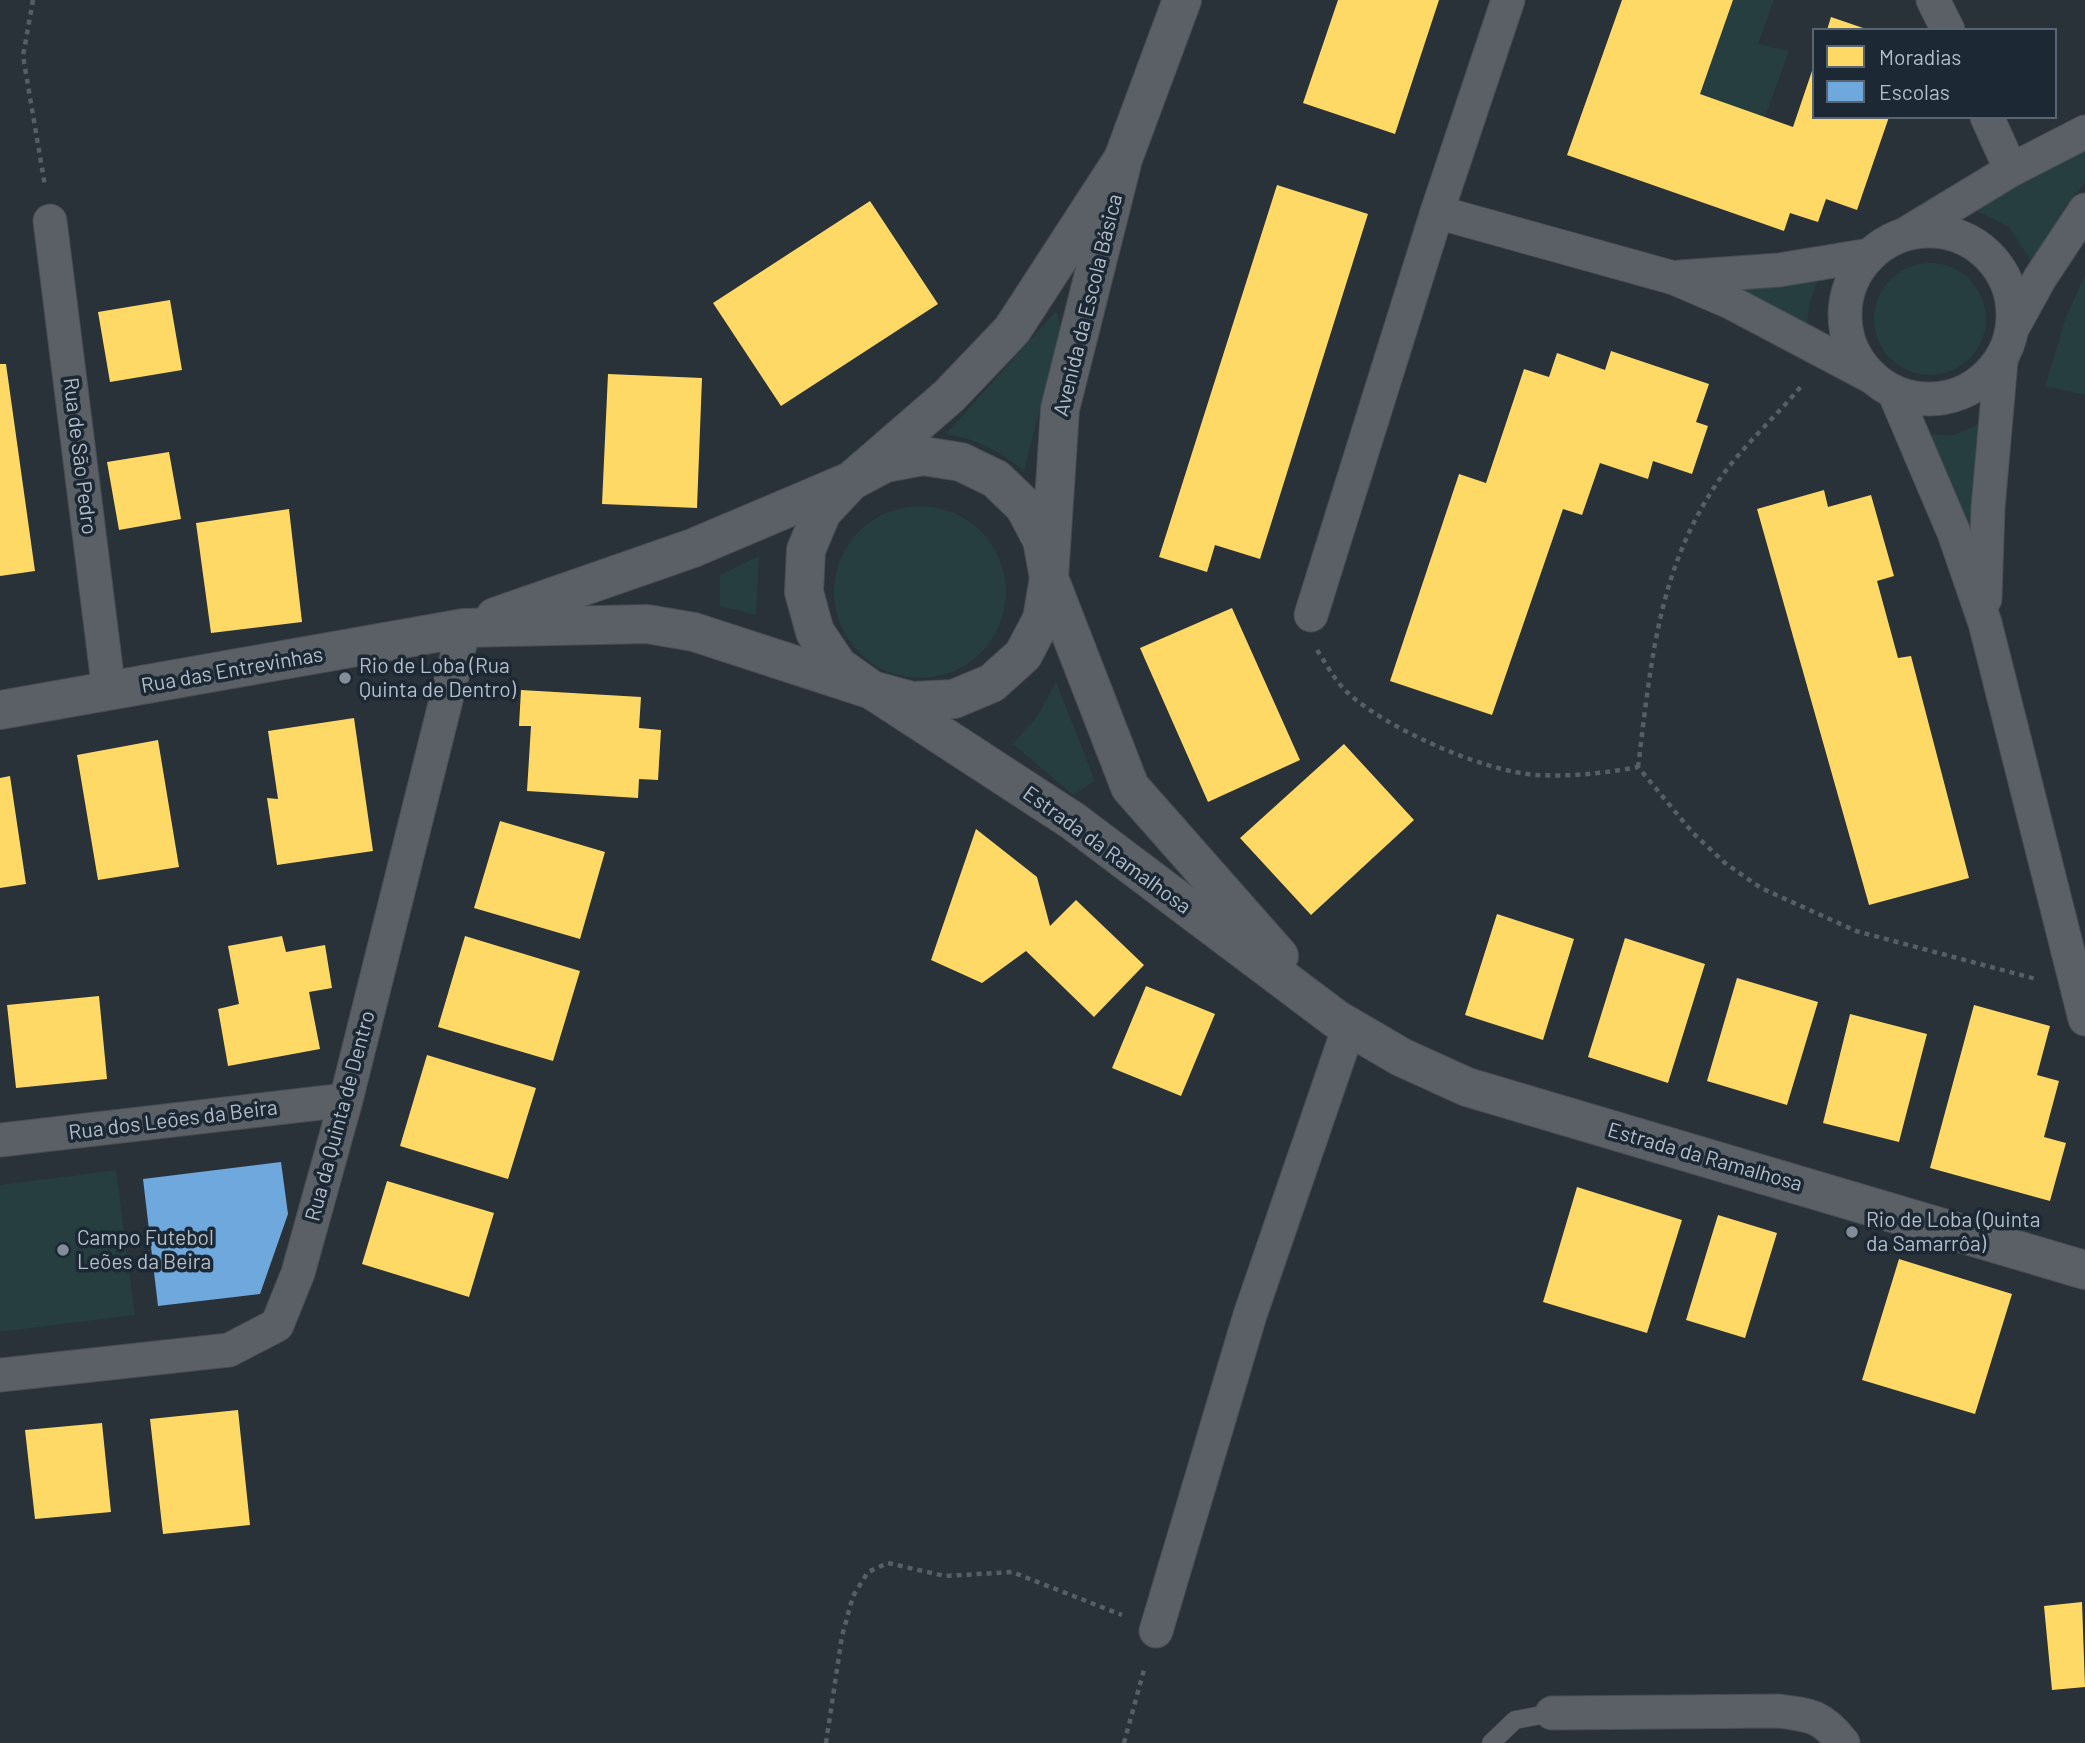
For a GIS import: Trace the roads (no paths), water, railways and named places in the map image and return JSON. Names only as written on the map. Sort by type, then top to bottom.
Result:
[{"type":"street","name":"Avenida da Escola Básica","points":[[1124,159],[1012,330],[949,396],[850,481],[822,512],[806,550],[804,592],[815,632],[838,666],[872,690],[912,701],[954,699],[992,683],[1023,655],[1042,619],[1049,578],[1060,409],[1124,159],[1182,0]]},
{"type":"street","points":[[1311,615],[1437,212],[1508,0]]},
{"type":"street","points":[[1933,0],[1947,28]]},
{"type":"street","points":[[1988,119],[2011,170]]},
{"type":"street","points":[[1674,278],[1779,270],[1870,255],[2011,170],[2085,132]]},
{"type":"street","points":[[1984,623],[1988,508],[2001,361],[2013,327],[2040,278],[2085,210]]},
{"type":"street","points":[[1437,212],[1674,278],[1730,302],[1882,384],[1917,399],[1941,399],[1964,392],[1985,379],[2001,361]]},
{"type":"street","name":"Rua de São Pedro","points":[[50,221],[109,692]]},
{"type":"street","points":[[1905,234],[1929,231],[1953,234],[1975,245],[1993,260],[2006,281],[2012,303],[2013,327]]},
{"type":"street","points":[[1870,255],[1854,276],[1845,302],[1845,329],[1854,354],[1882,384],[1954,533],[1984,623],[2081,1004]]},
{"type":"street","name":"Avenida da Escola Básica","points":[[850,481],[885,463],[923,456],[961,462],[973,467],[996,479],[1024,506],[1042,540],[1049,578]]},
{"type":"street","name":"Rua das Entrevinhas","points":[[464,628],[693,548],[850,481]]},
{"type":"street","name":"Estrada da Ramalhosa","points":[[1049,578],[1130,787],[1342,1023]]},
{"type":"street","name":"Rua das Entrevinhas","points":[[0,710],[464,628],[647,624],[694,632],[872,690]]},
{"type":"street","name":"Rua da Quinta de Dentro","points":[[0,1375],[229,1350],[277,1325],[298,1273],[346,1100],[464,628]]},
{"type":"street","name":"Estrada da Ramalhosa","points":[[872,690],[1073,821],[1342,1023],[1401,1057],[1467,1087],[2085,1270]]},
{"type":"street","points":[[1156,1631],[1250,1315],[1342,1023]]},
{"type":"street","name":"Rua dos Leões da Beira","points":[[0,1140],[346,1100]]},
{"type":"street","points":[[1552,1713],[1812,1715],[1829,1725],[1843,1743]]},
{"type":"lane","points":[[1491,1743],[1515,1720],[1552,1713]]},
{"type":"place","name":"Rio de Loba (Rua Quinta de Dentro)","points":[[345,678]]},
{"type":"place","name":"Rio de Loba (Quinta da Samarrôa)","points":[[1852,1232]]},
{"type":"place","name":"Campo Futebol Leões da Beira","points":[[63,1250]]}]
